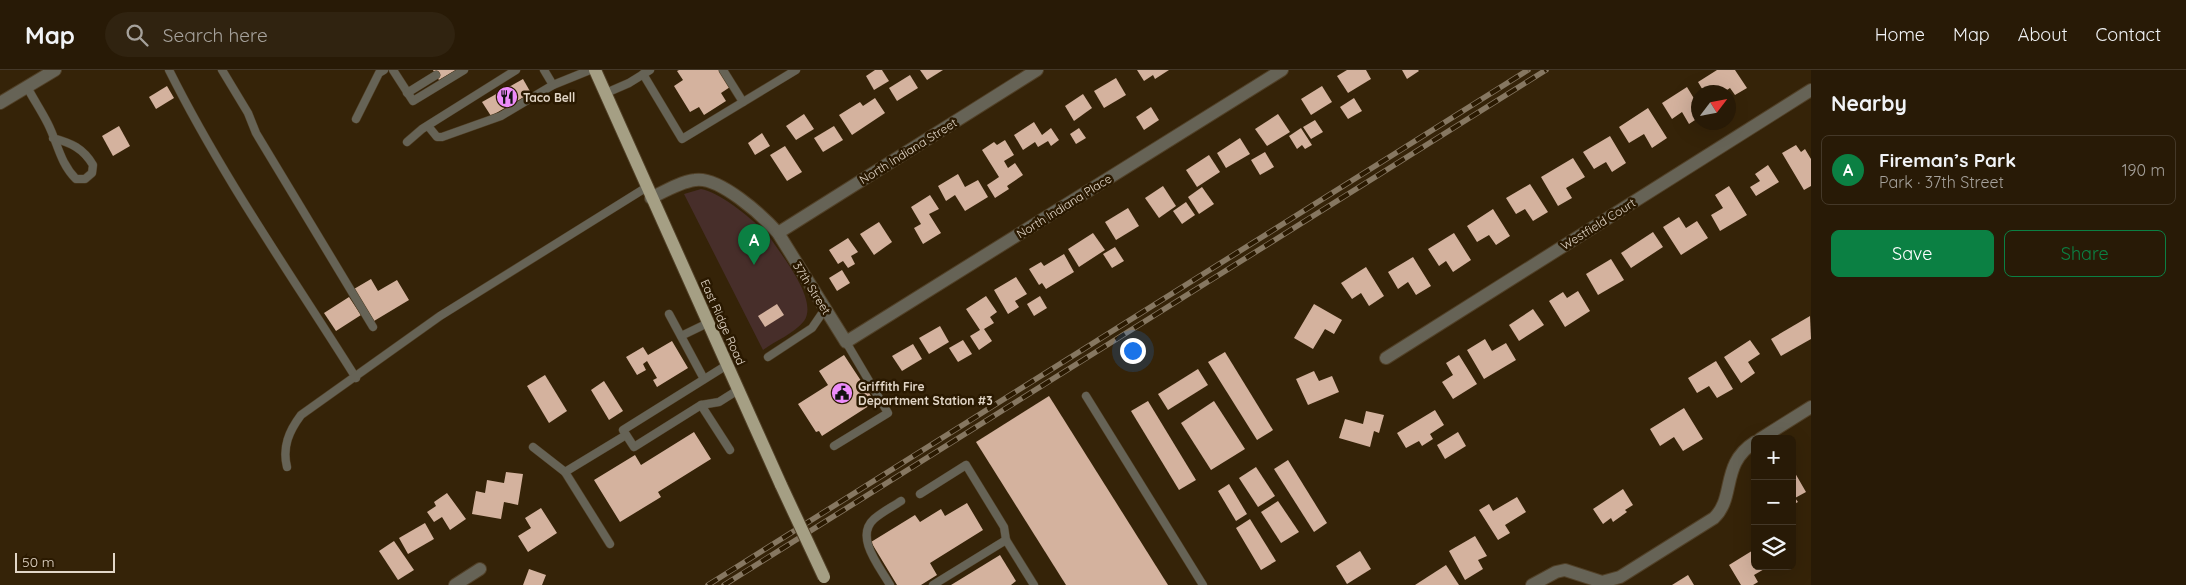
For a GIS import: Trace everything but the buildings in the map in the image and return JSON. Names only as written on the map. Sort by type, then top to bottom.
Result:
[{"type":"main road","name":"East Ridge Road","points":[[595,70],[738,390],[826,581]]},
{"type":"street","points":[[0,104],[55,70]]},
{"type":"street","name":"North Indiana Street","points":[[778,233],[1037,70]]},
{"type":"street","name":"North Indiana Place","points":[[846,342],[1282,70]]},
{"type":"street","name":"Westfield Court","points":[[1386,358],[1811,90]]},
{"type":"street","name":"37th Street","points":[[649,192],[696,179],[716,182],[768,222],[778,233],[846,342]]},
{"type":"street","points":[[1766,435],[1811,407]]},
{"type":"street","points":[[1532,585],[1556,572],[1565,570],[1602,582],[1620,577],[1714,518],[1722,507],[1735,462],[1745,449],[1751,445]]},
{"type":"street","points":[[455,585],[480,569]]},
{"type":"lane","points":[[169,70],[194,119],[294,285],[356,378]]},
{"type":"lane","points":[[222,70],[248,113],[256,133],[373,327]]},
{"type":"lane","points":[[356,119],[379,73],[384,70]]},
{"type":"lane","points":[[393,70],[413,102],[464,70]]},
{"type":"lane","points":[[406,142],[516,70]]},
{"type":"lane","points":[[544,70],[554,85]]},
{"type":"lane","points":[[428,126],[437,137],[442,137],[504,115],[554,85],[590,70]]},
{"type":"lane","points":[[723,70],[743,102]]},
{"type":"lane","points":[[606,94],[646,72],[682,139],[796,70]]},
{"type":"lane","points":[[407,92],[436,75]]},
{"type":"lane","points":[[27,87],[49,126],[53,138],[63,163],[70,173],[76,179],[85,179],[92,173],[93,164],[88,156],[75,145],[53,138]]},
{"type":"lane","points":[[288,467],[285,449],[294,425],[301,415],[356,378],[440,316],[649,192]]},
{"type":"lane","points":[[768,356],[812,328],[826,308]]},
{"type":"lane","points":[[669,314],[704,379]]},
{"type":"lane","points":[[681,336],[708,323]]},
{"type":"lane","points":[[834,446],[888,413],[846,342]]},
{"type":"lane","points":[[727,365],[623,430],[634,447],[701,405],[719,402],[738,390]]},
{"type":"lane","points":[[1086,396],[1202,585]]},
{"type":"lane","points":[[701,405],[730,450]]},
{"type":"lane","points":[[565,472],[626,434]]},
{"type":"lane","points":[[533,447],[565,472],[610,544]]},
{"type":"lane","points":[[920,494],[966,465],[1004,527],[1006,540],[1034,585]]},
{"type":"lane","points":[[890,585],[869,549],[866,535],[873,520],[901,501]]},
{"type":"lane","points":[[933,585],[1006,540]]},
{"type":"shaded area","points":[[701,189],[709,191],[727,201],[763,230],[797,278],[803,290],[807,302],[807,312],[804,321],[790,333],[763,350],[684,194]]},
{"type":"railway","points":[[708,585],[1528,70]]},
{"type":"railway","points":[[724,585],[1546,70]]},
{"type":"place","name":"Taco Bell","points":[[507,97]]},
{"type":"place","name":"Fireman’s Park","points":[[754,265]]},
{"type":"place","name":"Griffith Fire Department Station #3","points":[[842,393]]}]
